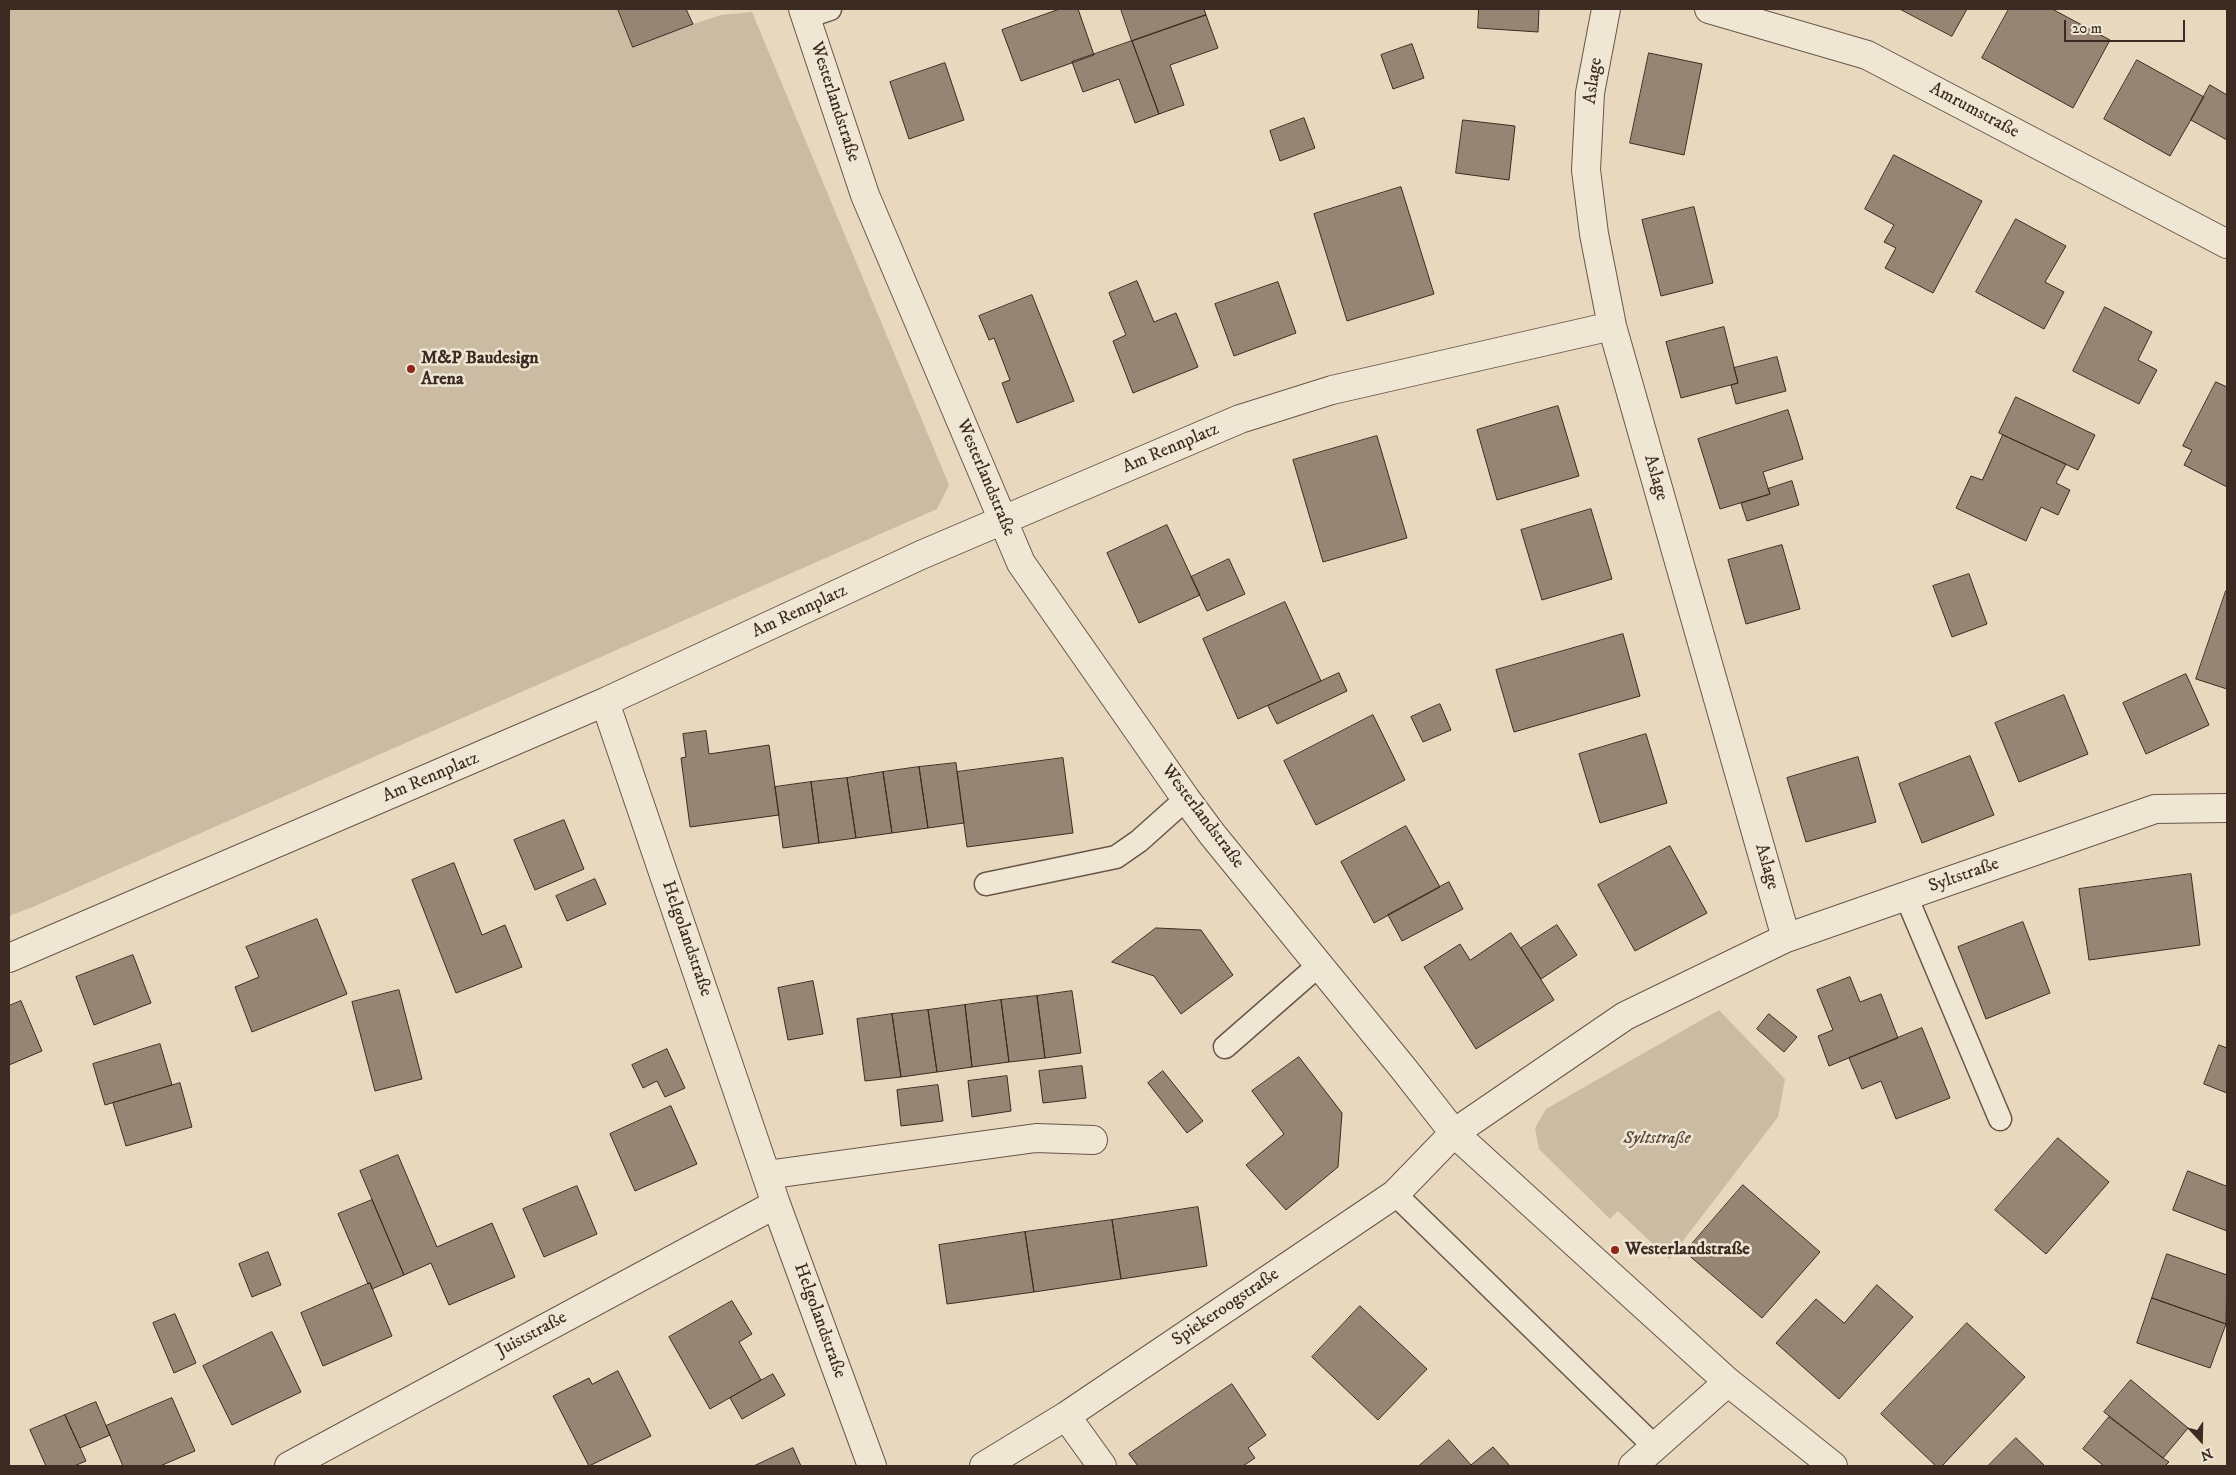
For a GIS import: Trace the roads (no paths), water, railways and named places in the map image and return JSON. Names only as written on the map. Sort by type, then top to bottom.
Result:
[{"type":"street","name":"Aslage","points":[[1606,9],[1590,93],[1586,170],[1594,234],[1612,326],[1786,938]]},
{"type":"street","name":"Amrumstraße","points":[[1709,9],[1867,56],[2227,244]]},
{"type":"street","name":"Westerlandstraße","points":[[813,12],[865,195],[1020,563],[1212,834],[1454,1133],[1728,1382],[1833,1466]]},
{"type":"street","name":"Am Rennplatz","points":[[9,958],[606,702],[921,555],[1240,419],[1313,396],[1612,326]]},
{"type":"street","name":"Helgolandstraße","points":[[606,702],[776,1204],[872,1466]]},
{"type":"street","name":"Syltstraße","points":[[1454,1133],[1626,1016],[1786,938],[2155,809],[2227,808]]},
{"type":"street","name":"Spiekeroogstraße","points":[[984,1466],[1066,1416],[1395,1194],[1454,1133]]},
{"type":"street","points":[[766,1175],[1036,1138],[1093,1140]]},
{"type":"street","name":"Juiststraße","points":[[289,1466],[776,1204]]},
{"type":"street","points":[[1633,1466],[1728,1382]]},
{"type":"street","points":[[1066,1416],[1102,1466]]},
{"type":"lane","points":[[986,884],[1116,857],[1139,841],[1186,798]]},
{"type":"lane","points":[[1906,896],[2000,1120]]},
{"type":"lane","points":[[1225,1047],[1319,965]]},
{"type":"lane","points":[[1395,1194],[1655,1447]]},
{"type":"place","name":"M&P Baudesign Arena","points":[[411,369]]},
{"type":"place","name":"Westerlandstraße","points":[[1615,1250]]}]
